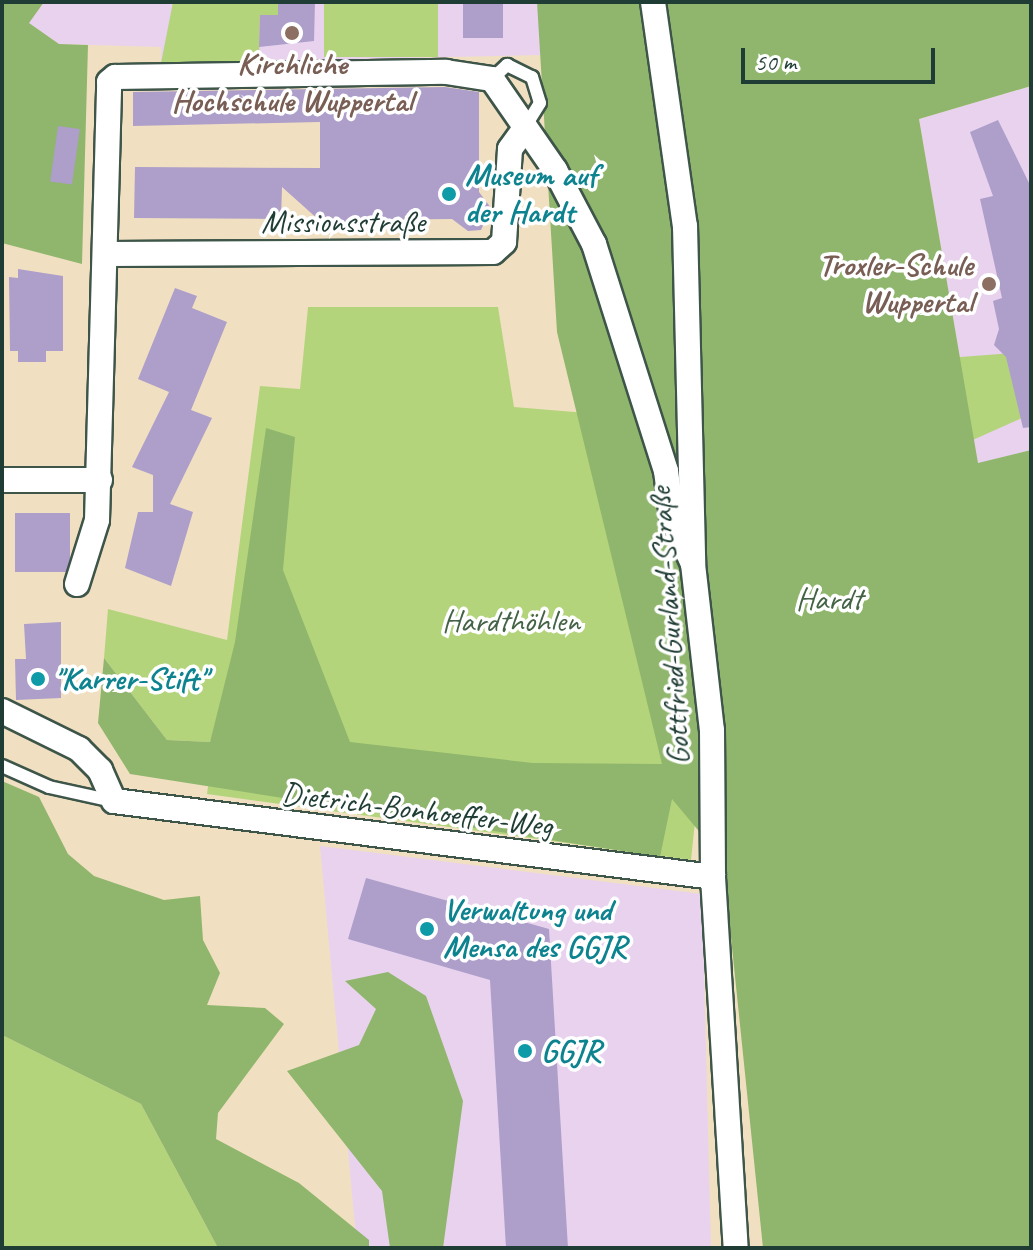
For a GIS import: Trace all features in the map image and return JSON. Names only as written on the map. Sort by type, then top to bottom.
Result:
[{"type":"street","name":"Gottfried-Gurland-Straße","points":[[653,2],[685,226],[693,564],[712,730],[713,877],[736,1248]]},
{"type":"street","points":[[77,584],[90,560],[100,480],[108,254],[109,82],[446,72],[492,79],[524,130],[555,170],[594,244],[666,471],[672,517],[693,564]]},
{"type":"street","name":"Missionsstraße","points":[[108,254],[493,252],[504,242],[510,149],[524,130]]},
{"type":"street","points":[[2,480],[100,480]]},
{"type":"street","points":[[2,711],[79,749],[100,770],[114,801]]},
{"type":"street","name":"Dietrich-Bonhoeffer-Weg","points":[[114,801],[713,877]]},
{"type":"lane","points":[[492,79],[507,65],[532,77],[540,103],[524,130]]},
{"type":"lane","name":"Dietrich-Bonhoeffer-Weg","points":[[2,766],[49,787],[114,801]]},
{"type":"shaded area","name":"Kirchliche Hochschule Wuppertal","points":[[44,2],[537,2],[543,55],[161,63],[161,47],[59,44],[28,23]]},
{"type":"shaded area","name":"Troxler-Schule Wuppertal","points":[[1031,86],[1031,450],[978,464],[919,119]]},
{"type":"shaded area","points":[[320,846],[702,894],[711,1248],[357,1248]]},
{"type":"green space","points":[[2,2],[44,2],[29,23],[59,44],[88,45],[82,264],[2,243]]},
{"type":"green space","points":[[173,2],[278,2],[278,15],[260,15],[259,63],[161,63]]},
{"type":"green space","points":[[324,2],[438,2],[438,57],[324,57]]},
{"type":"green space","name":"Hardt","points":[[537,2],[1031,2],[1031,86],[919,119],[978,463],[1031,450],[1031,1248],[763,1248],[723,860],[672,799],[660,857],[130,774],[98,723],[104,658],[167,740],[210,742],[235,642],[266,428],[295,437],[283,570],[350,742],[533,763],[662,764],[557,332]]},
{"type":"green space","name":"Hardthöhlen","points":[[308,307],[498,307],[514,407],[683,421],[921,360],[1013,353],[1031,414],[946,452],[699,784],[691,860],[207,794],[217,720],[210,742],[167,740],[104,658],[108,609],[227,640],[260,386],[300,389]]},
{"type":"green space","points":[[2,781],[39,797],[68,854],[94,876],[164,900],[200,896],[203,940],[220,973],[207,1005],[265,1008],[284,1024],[218,1113],[216,1139],[299,1183],[369,1240],[369,1248],[218,1248],[141,1104],[2,1035]]},
{"type":"green space","points":[[388,972],[426,996],[463,1101],[443,1248],[390,1248],[382,1191],[287,1071],[359,1045],[376,1009],[345,981]]},
{"type":"green space","points":[[2,1035],[141,1104],[218,1248],[2,1248]]},
{"type":"building","points":[[278,2],[315,2],[314,41],[259,47],[260,15],[278,15]]},
{"type":"building","points":[[463,2],[503,2],[503,38],[463,38]]},
{"type":"building","points":[[445,87],[479,92],[479,192],[491,208],[481,230],[468,231],[452,219],[352,220],[329,229],[282,187],[281,219],[134,218],[135,167],[320,168],[320,122],[133,126],[133,92]]},
{"type":"building","points":[[998,120],[1031,187],[1031,427],[1023,428],[1006,357],[994,345],[999,329],[993,301],[1002,298],[980,199],[993,196],[970,132]]},
{"type":"building","points":[[58,126],[80,129],[72,185],[50,181]]},
{"type":"building","points":[[18,269],[63,276],[63,351],[46,351],[46,362],[18,362],[18,351],[10,351],[9,277],[18,278]]},
{"type":"building","points":[[175,288],[197,296],[192,308],[227,322],[191,410],[212,418],[170,504],[193,512],[171,586],[125,568],[138,512],[153,512],[153,475],[132,467],[169,392],[138,379]]},
{"type":"building","points":[[15,513],[70,513],[70,572],[15,572]]},
{"type":"building","points":[[61,622],[61,698],[16,700],[15,659],[26,659],[24,624]]},
{"type":"building","name":"GGJR","points":[[366,878],[549,929],[568,1248],[506,1248],[490,980],[348,939]]},
{"type":"place","name":"Kirchliche Hochschule Wuppertal","points":[[292,33]]},
{"type":"place","name":"Museum auf der Hardt","points":[[449,194]]},
{"type":"place","name":"Troxler-Schule Wuppertal","points":[[989,284]]},
{"type":"place","name":"\"Karrer-Stift\"","points":[[38,679]]},
{"type":"place","name":"Verwaltung und Mensa des GGJR","points":[[427,929]]},
{"type":"place","name":"GGJR","points":[[525,1051]]}]
